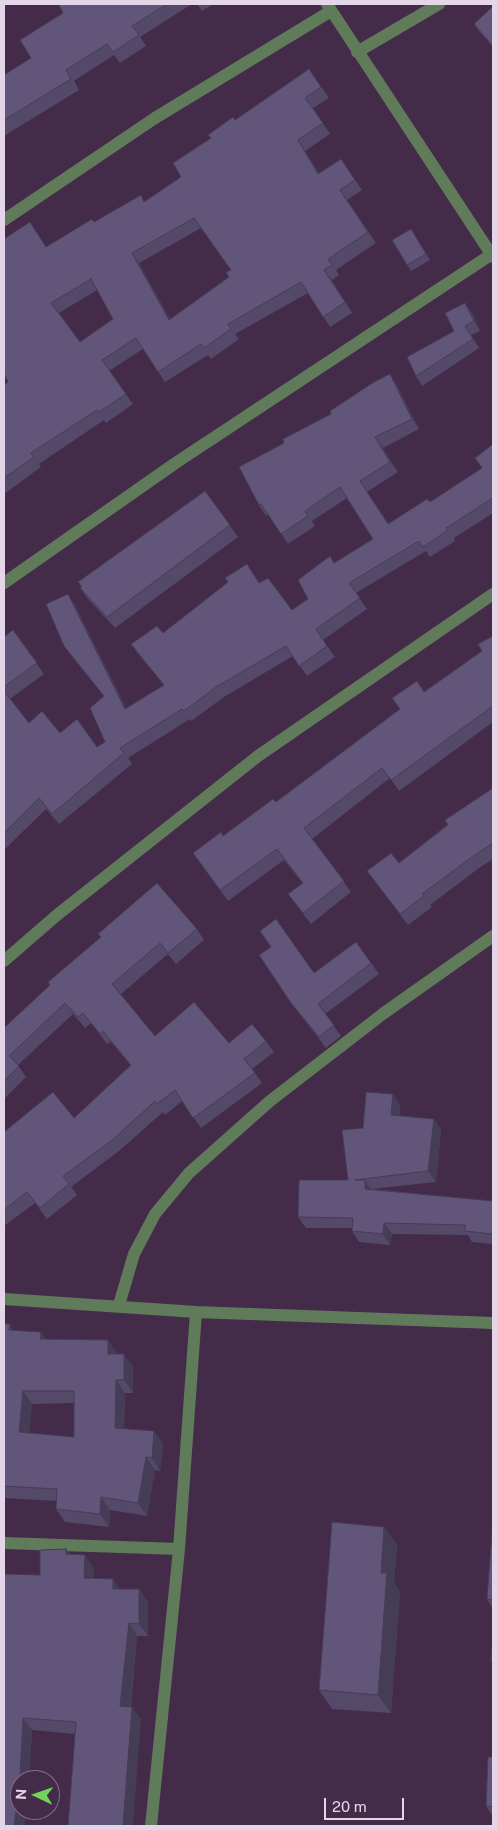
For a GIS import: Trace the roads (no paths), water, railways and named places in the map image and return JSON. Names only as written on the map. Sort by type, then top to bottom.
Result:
[{"type":"street","points":[[357,52],[439,4]]},
{"type":"street","points":[[4,220],[156,118],[329,7],[492,255],[177,462],[4,583]]},
{"type":"street","points":[[4,961],[57,915],[258,756],[493,594]]},
{"type":"street","points":[[119,1306],[134,1254],[155,1214],[189,1173],[270,1101],[384,1013],[493,936]]},
{"type":"street","points":[[4,1299],[196,1312],[493,1323]]},
{"type":"street","points":[[151,1826],[179,1550],[196,1312]]},
{"type":"street","points":[[4,1543],[179,1550]]}]
